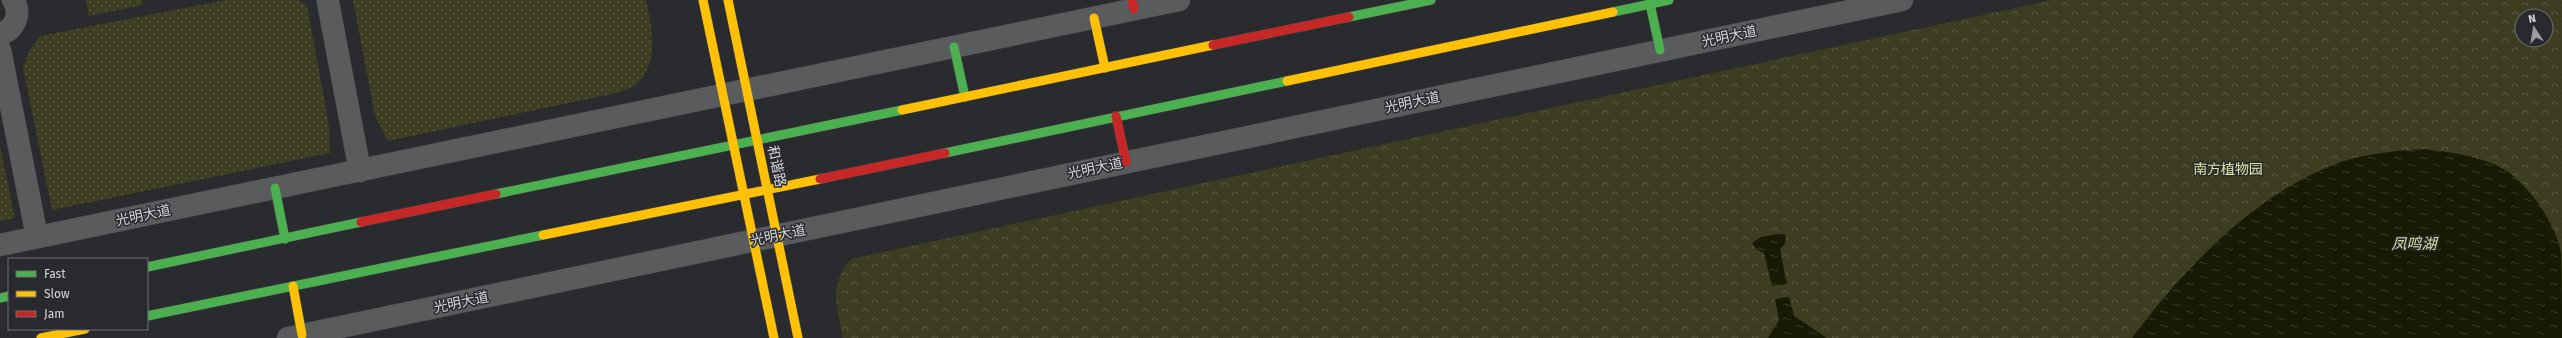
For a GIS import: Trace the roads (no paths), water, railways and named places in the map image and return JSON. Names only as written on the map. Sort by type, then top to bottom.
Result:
[{"type":"main road","points":[[703,0],[774,338]]},
{"type":"main road","name":"和谐路","points":[[728,0],[798,338]]},
{"type":"main road","points":[[1376,0],[1378,11]]},
{"type":"main road","points":[[148,268],[1431,0]]},
{"type":"main road","points":[[148,316],[743,194],[1669,0]]},
{"type":"main road","points":[[1650,4],[1660,50]]},
{"type":"main road","points":[[1094,18],[1104,68]]},
{"type":"main road","points":[[954,47],[965,97]]},
{"type":"main road","points":[[1116,116],[1126,162]]},
{"type":"main road","points":[[275,188],[285,239]]},
{"type":"main road","points":[[293,286],[295,336]]},
{"type":"main road","points":[[41,338],[80,330]]},
{"type":"street","points":[[0,34],[11,28],[15,23],[17,9],[13,0]]},
{"type":"street","name":"光明大道","points":[[0,245],[1094,18],[1134,5],[1179,0]]},
{"type":"street","name":"光明大道","points":[[295,336],[1902,0]]},
{"type":"street","points":[[328,1],[360,171]]},
{"type":"street","points":[[1,62],[37,237]]},
{"type":"water","name":"凤鸣湖","points":[[2425,149],[2470,156],[2496,165],[2507,171],[2518,180],[2537,202],[2552,228],[2558,241],[2561,253],[2562,338],[2132,338],[2174,285],[2224,235],[2280,192],[2310,175],[2341,162],[2361,156]]},
{"type":"water","points":[[1786,234],[1785,244],[1780,249],[1787,284],[1772,286],[1764,253],[1757,250],[1752,243],[1761,237]]},
{"type":"water","points":[[1789,297],[1794,316],[1827,338],[1768,338],[1779,320],[1775,299]]},
{"type":"park label","name":"南方植物园","points":[[2228,169]]}]
